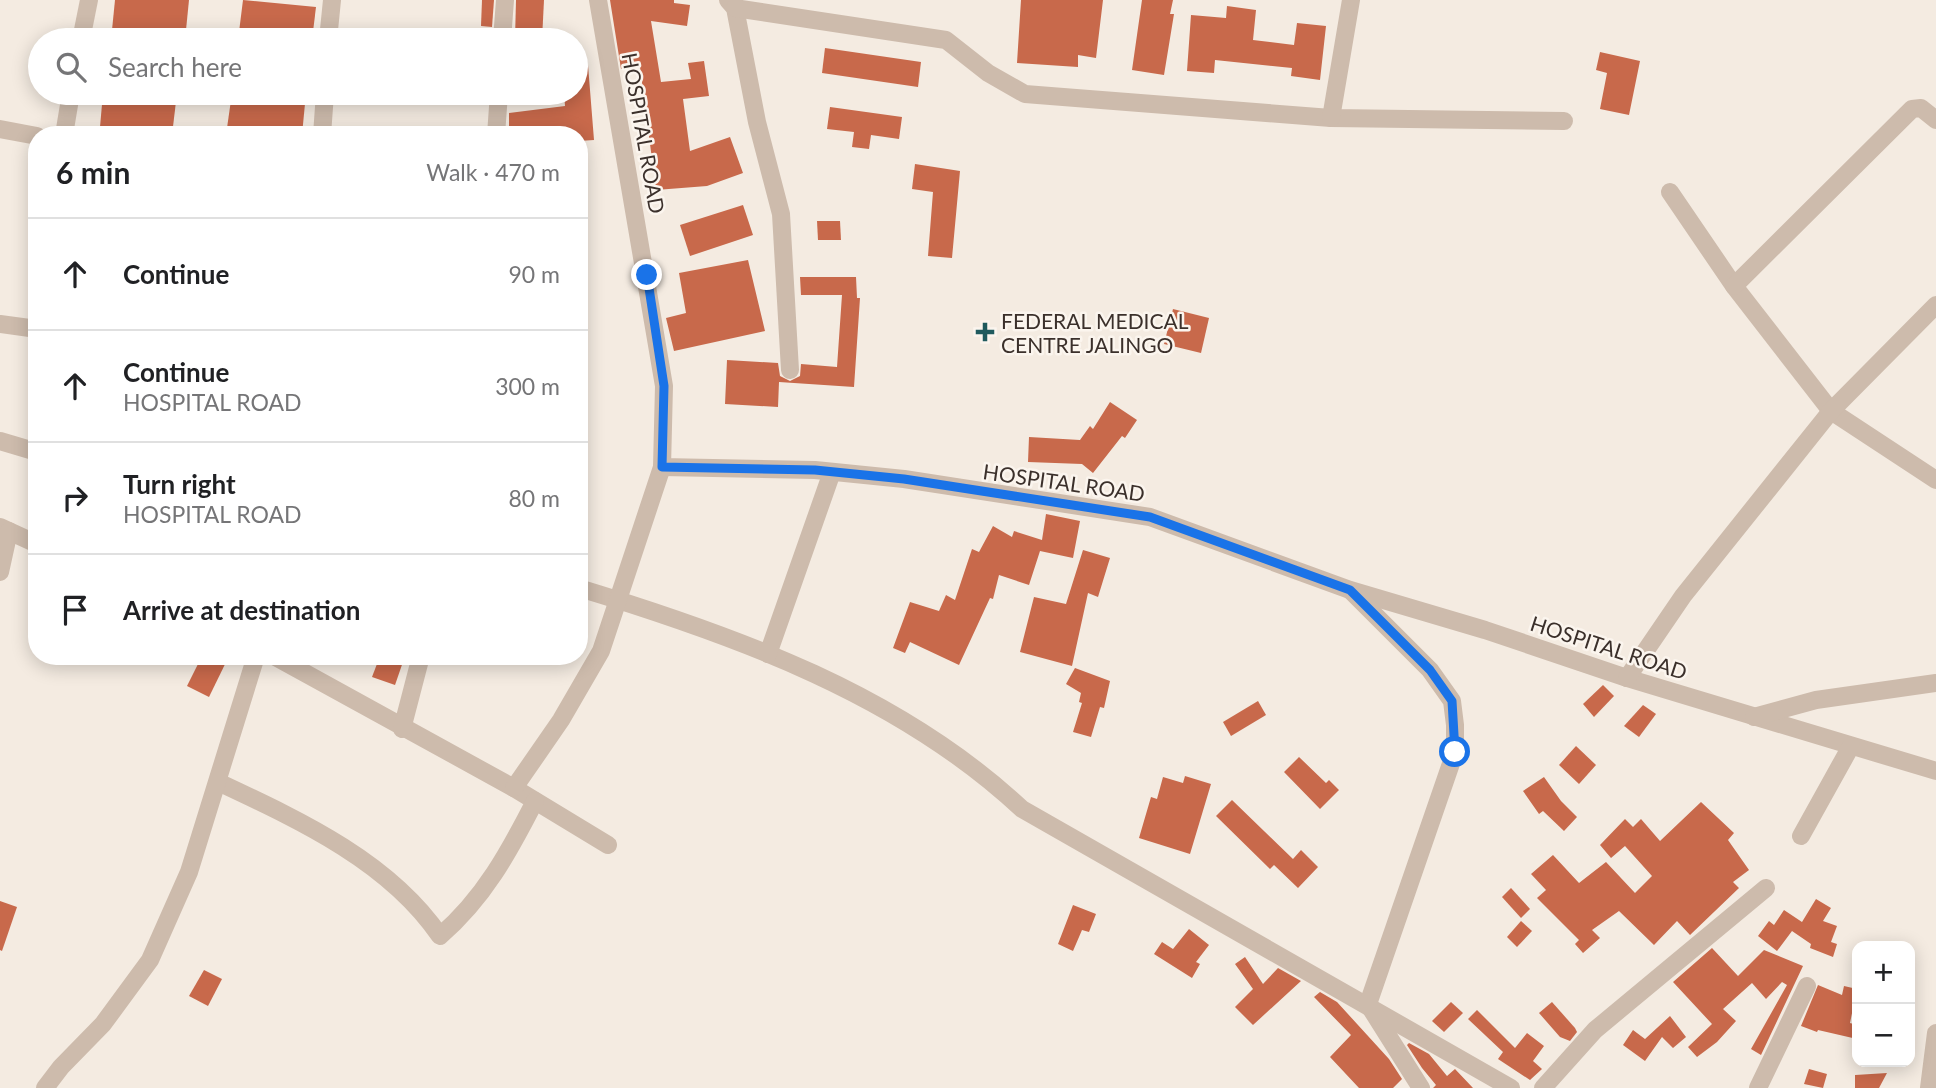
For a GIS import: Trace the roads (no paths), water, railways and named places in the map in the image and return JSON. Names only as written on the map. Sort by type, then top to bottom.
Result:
[{"type":"street","points":[[83,28],[89,0]]},
{"type":"street","points":[[329,28],[332,0]]},
{"type":"street","points":[[503,28],[505,0]]},
{"type":"street","name":"HOSPITAL ROAD","points":[[598,0],[664,386],[662,467],[832,471],[904,479],[1150,517],[1350,590],[1485,630],[1627,678],[1936,771]]},
{"type":"street","points":[[1331,118],[1351,0]]},
{"type":"street","points":[[790,370],[781,214],[731,4],[946,40],[988,73],[1025,94],[1331,118],[1564,121]]},
{"type":"street","points":[[66,126],[70,105]]},
{"type":"street","points":[[323,126],[324,105]]},
{"type":"street","points":[[497,126],[498,105]]},
{"type":"street","points":[[1734,286],[1912,109],[1921,108],[1936,120]]},
{"type":"street","points":[[0,129],[28,134]]},
{"type":"street","points":[[1670,192],[1734,286],[1831,411],[1936,480]]},
{"type":"street","points":[[1627,678],[1683,596],[1831,411],[1936,305]]},
{"type":"street","points":[[0,324],[28,328]]},
{"type":"street","points":[[0,441],[28,449]]},
{"type":"street","points":[[514,788],[561,720],[601,651],[662,467]]},
{"type":"street","points":[[768,654],[832,471]]},
{"type":"street","points":[[0,572],[4,529],[28,540]]},
{"type":"street","points":[[1350,590],[1430,670],[1452,701],[1455,725],[1455,752],[1368,1004]]},
{"type":"street","points":[[588,591],[714,631],[768,654],[941,742],[986,775],[1022,809],[1511,1088]]},
{"type":"street","points":[[45,1088],[103,1024],[150,960],[189,872],[253,665]]},
{"type":"street","points":[[290,665],[402,729],[514,788],[608,845]]},
{"type":"street","points":[[402,729],[419,665]]},
{"type":"street","points":[[1754,717],[1816,700],[1936,683]]},
{"type":"street","points":[[1801,836],[1851,746]]},
{"type":"street","points":[[218,782],[276,809],[359,858],[401,887],[440,936],[464,916],[489,885],[534,801]]},
{"type":"street","points":[[1543,1088],[1595,1030],[1766,888]]},
{"type":"street","points":[[1758,1088],[1807,986]]},
{"type":"street","points":[[1368,1004],[1421,1088]]},
{"type":"street","points":[[1929,1088],[1936,1033]]},
{"type":"place","name":"FEDERAL MEDICAL CENTRE JALINGO","points":[[985,332]]}]
